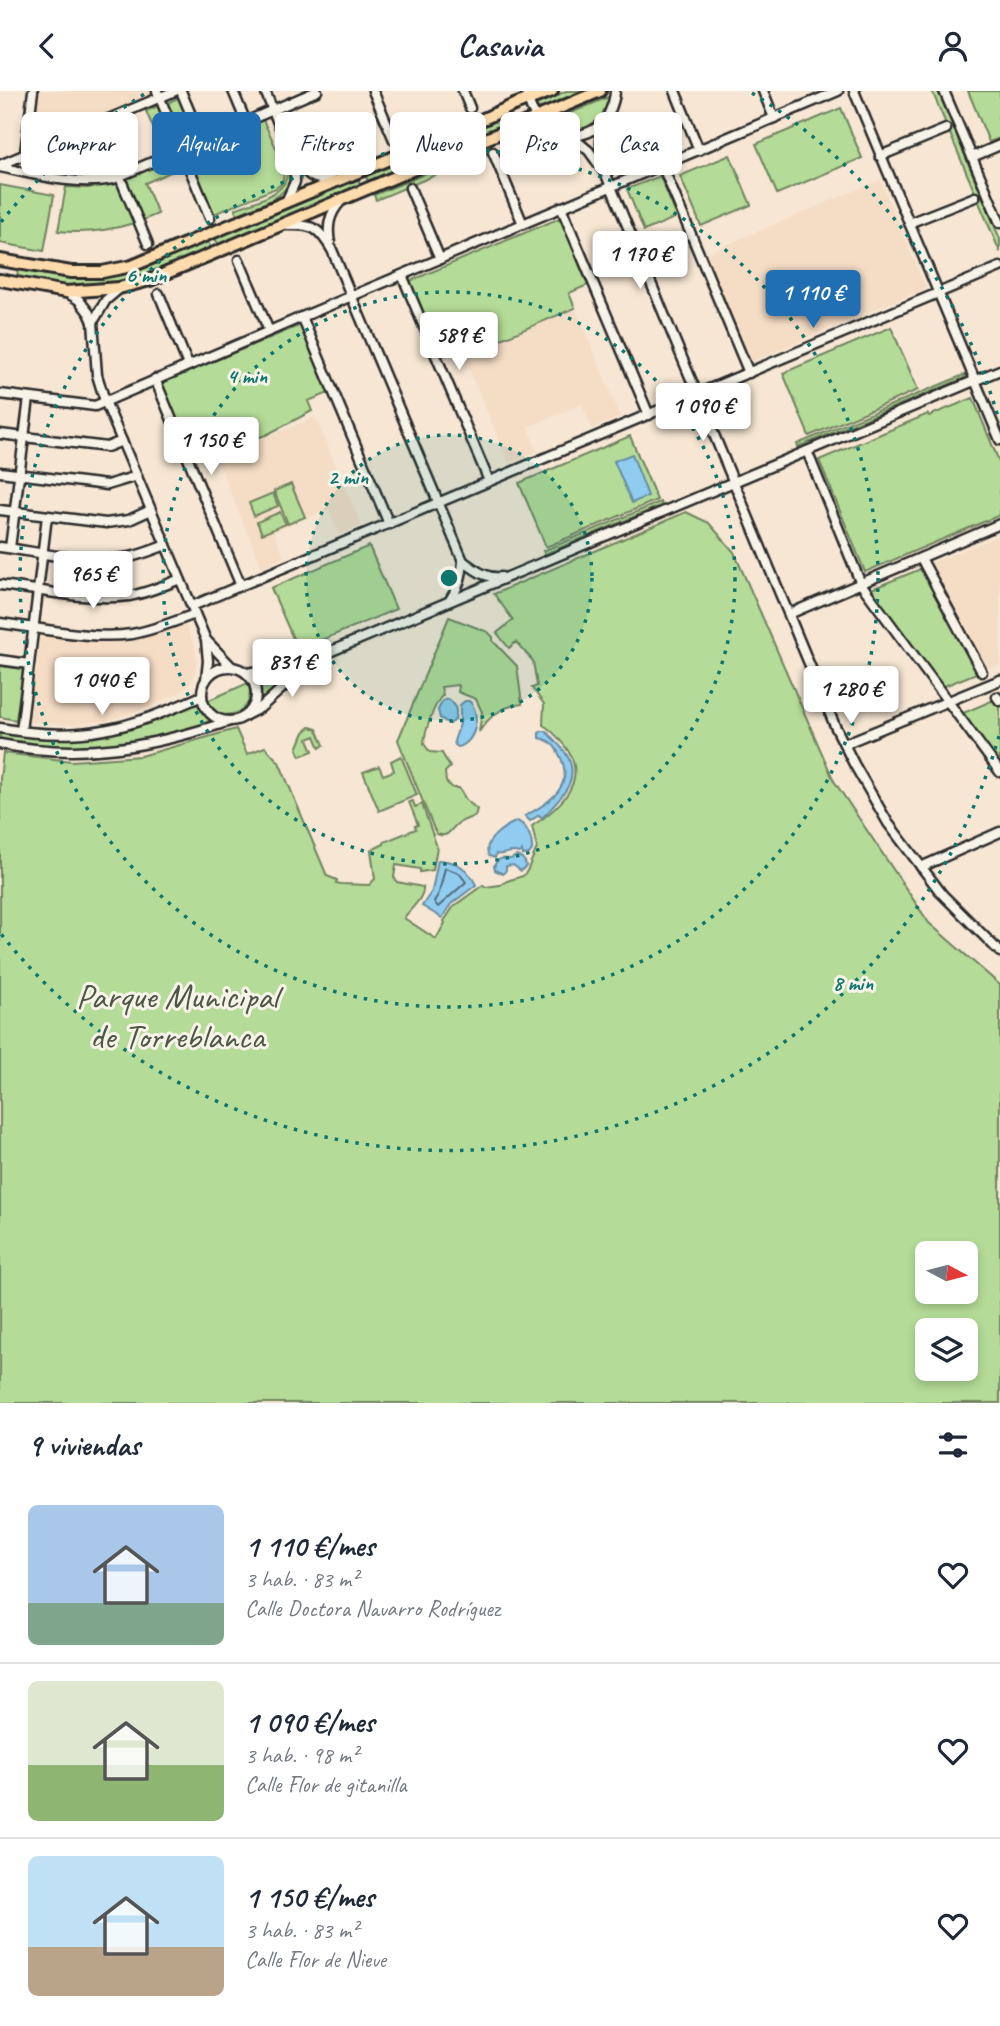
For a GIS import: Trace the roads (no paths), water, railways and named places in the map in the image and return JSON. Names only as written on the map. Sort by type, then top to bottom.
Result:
[{"type":"main road","points":[[0,260],[71,272],[102,272],[132,266],[514,105],[527,94],[552,91]]},
{"type":"main road","points":[[557,112],[600,91]]},
{"type":"main road","points":[[0,280],[66,292],[119,288],[150,280],[500,133]]},
{"type":"street","points":[[30,112],[33,91]]},
{"type":"street","points":[[121,112],[159,94],[175,91]]},
{"type":"street","points":[[181,91],[189,112]]},
{"type":"street","points":[[233,91],[242,112]]},
{"type":"street","points":[[265,91],[275,114]]},
{"type":"street","points":[[261,115],[317,91]]},
{"type":"street","points":[[373,91],[390,131]]},
{"type":"street","points":[[463,91],[470,108]]},
{"type":"street","points":[[675,91],[699,150]]},
{"type":"street","points":[[763,91],[774,118]]},
{"type":"street","points":[[682,157],[838,91]]},
{"type":"street","points":[[853,91],[1000,440]]},
{"type":"street","points":[[944,91],[1000,223]]},
{"type":"street","points":[[609,112],[617,93]]},
{"type":"street","points":[[159,94],[167,112]]},
{"type":"street","points":[[527,94],[534,112]]},
{"type":"street","points":[[880,156],[946,129]]},
{"type":"street","points":[[580,144],[589,151],[607,177],[844,744],[888,823],[942,894],[1000,952]]},
{"type":"street","points":[[972,157],[1000,145]]},
{"type":"street","points":[[493,152],[523,224]]},
{"type":"street","points":[[0,166],[21,155]]},
{"type":"street","points":[[0,166],[80,183],[119,176],[152,162]]},
{"type":"street","points":[[193,175],[210,218]]},
{"type":"street","points":[[286,202],[296,175]]},
{"type":"street","points":[[310,175],[338,180]]},
{"type":"street","points":[[0,394],[95,406],[639,175]]},
{"type":"street","points":[[666,175],[749,373]]},
{"type":"street","points":[[119,176],[148,244]]},
{"type":"street","points":[[410,188],[440,259]]},
{"type":"street","points":[[909,223],[975,197]]},
{"type":"street","points":[[331,250],[329,221],[334,209],[343,199]]},
{"type":"street","points":[[561,207],[649,415]]},
{"type":"street","points":[[282,225],[300,224],[313,227],[325,238],[331,250],[463,561],[463,573],[458,588],[448,602]]},
{"type":"street","points":[[239,260],[269,331]]},
{"type":"street","points":[[0,623],[96,635],[131,634],[166,625],[241,586],[1000,267]]},
{"type":"street","points":[[402,275],[489,481]]},
{"type":"street","points":[[93,322],[106,300],[119,288]]},
{"type":"street","points":[[66,292],[79,300],[93,322],[97,375],[105,401],[206,641],[208,661],[202,696],[208,711],[214,717],[230,721]]},
{"type":"street","points":[[159,294],[188,365]]},
{"type":"street","points":[[302,317],[389,524]]},
{"type":"street","points":[[206,641],[232,667],[247,673],[320,655],[1000,370]]},
{"type":"street","points":[[155,379],[241,586]]},
{"type":"street","points":[[29,398],[14,512],[5,548],[106,560],[146,553],[166,545]]},
{"type":"street","points":[[0,434],[107,447],[122,441]]},
{"type":"street","points":[[807,451],[861,584],[1000,772]]},
{"type":"street","points":[[0,471],[107,485],[137,476]]},
{"type":"street","points":[[0,510],[106,523],[129,520],[151,510]]},
{"type":"street","points":[[21,731],[47,516]]},
{"type":"street","points":[[789,614],[1000,524]]},
{"type":"street","points":[[921,558],[982,672]]},
{"type":"street","points":[[463,561],[476,571],[494,578],[509,577]]},
{"type":"street","points":[[0,585],[100,598],[130,596],[156,590],[180,579]]},
{"type":"street","points":[[0,744],[57,751],[97,751],[143,746],[238,719],[260,708],[320,655]]},
{"type":"street","points":[[0,660],[29,664]]},
{"type":"street","points":[[206,680],[217,670],[232,667]]},
{"type":"street","points":[[246,715],[252,708],[256,695],[253,682],[247,673]]},
{"type":"street","points":[[844,744],[1000,680]]},
{"type":"street","points":[[0,728],[53,735],[106,731],[158,715],[202,696]]},
{"type":"street","points":[[921,867],[1000,832]]},
{"type":"water","points":[[632,454],[648,496],[632,503],[614,461]]},
{"type":"water","points":[[447,699],[456,710],[455,720],[450,724],[440,718],[438,710],[442,701]]},
{"type":"water","points":[[469,701],[473,706],[475,727],[469,740],[458,747],[454,741],[460,724],[460,705]]},
{"type":"water","points":[[542,731],[546,731],[565,752],[572,771],[571,779],[562,795],[542,818],[539,815],[530,821],[525,816],[552,798],[563,784],[565,775],[555,748],[549,741],[539,738]]},
{"type":"water","points":[[517,821],[524,826],[530,837],[532,850],[529,854],[523,855],[522,851],[496,854],[495,858],[489,856],[487,850],[491,840]]},
{"type":"water","points":[[516,856],[525,862],[526,866],[521,871],[513,865],[506,866],[503,874],[495,870],[494,866],[499,860]]},
{"type":"water","points":[[438,860],[461,867],[476,885],[451,904],[442,918],[422,906],[432,891]]},
{"type":"park label","name":"Parque Municipal de Torreblanca","points":[[177,1016]]}]
